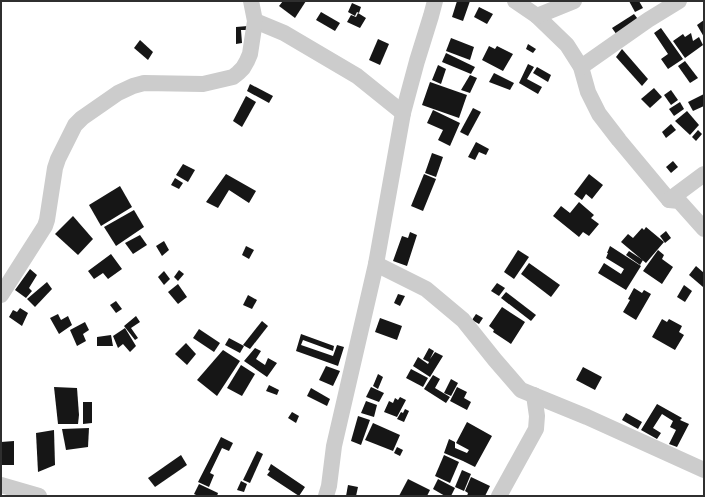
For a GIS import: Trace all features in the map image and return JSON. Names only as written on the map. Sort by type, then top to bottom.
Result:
[{"type":"street","points":[[1,295],[45,226],[49,212],[55,168],[75,126],[82,118],[118,93],[133,86],[144,84],[203,84],[233,77],[243,68],[250,54],[255,21],[251,1]]},
{"type":"street","points":[[326,496],[329,486],[334,446],[376,264],[403,114],[434,1]]},
{"type":"street","points":[[515,1],[537,16],[567,45],[581,67],[588,92],[599,114],[669,200],[679,201],[704,229]]},
{"type":"street","points":[[537,16],[574,1]]},
{"type":"street","points":[[581,67],[648,20],[679,1]]},
{"type":"street","points":[[255,21],[291,36],[357,76],[403,114]]},
{"type":"street","points":[[669,200],[704,174]]},
{"type":"street","points":[[376,264],[426,290],[463,320],[521,390],[553,402],[704,470]]},
{"type":"street","points":[[499,496],[536,429],[537,416],[534,395]]},
{"type":"street","points":[[1,485],[39,496]]},
{"type":"building","points":[[283,1],[306,1],[295,18],[279,6]]},
{"type":"building","points":[[457,1],[470,1],[463,21],[452,17]]},
{"type":"building","points":[[629,1],[639,1],[643,8],[635,12]]},
{"type":"building","points":[[352,3],[361,7],[359,13],[357,12],[355,16],[348,12]]},
{"type":"building","points":[[479,7],[493,14],[487,24],[474,17]]},
{"type":"building","points":[[321,12],[340,23],[335,31],[316,20]]},
{"type":"building","points":[[358,13],[366,18],[360,28],[347,22],[351,15],[356,17]]},
{"type":"building","points":[[634,14],[641,23],[619,38],[612,28]]},
{"type":"building","points":[[704,20],[704,37],[697,25]]},
{"type":"building","points":[[248,26],[248,30],[241,30],[242,43],[236,44],[236,27]]},
{"type":"building","points":[[661,28],[683,59],[668,69],[661,59],[668,54],[654,33]]},
{"type":"building","points":[[691,33],[693,41],[699,37],[703,45],[685,58],[673,41],[683,34],[685,37]]},
{"type":"building","points":[[451,38],[474,47],[470,60],[446,51]]},
{"type":"building","points":[[378,39],[389,44],[380,65],[369,60]]},
{"type":"building","points":[[140,40],[153,52],[148,60],[134,48]]},
{"type":"building","points":[[528,44],[536,49],[533,53],[526,49]]},
{"type":"building","points":[[489,46],[495,49],[497,46],[513,54],[503,71],[482,60]]},
{"type":"building","points":[[622,49],[648,79],[642,86],[616,57]]},
{"type":"building","points":[[446,53],[475,67],[471,74],[442,62]]},
{"type":"building","points":[[685,61],[698,78],[690,83],[678,66]]},
{"type":"building","points":[[528,64],[534,67],[527,79],[542,87],[538,94],[519,83]]},
{"type":"building","points":[[438,65],[446,69],[441,84],[432,80]]},
{"type":"building","points":[[537,67],[551,75],[548,82],[533,73]]},
{"type":"building","points":[[494,73],[514,83],[510,90],[489,82]]},
{"type":"building","points":[[470,75],[477,78],[470,93],[461,90]]},
{"type":"building","points":[[430,82],[467,95],[459,118],[422,105]]},
{"type":"building","points":[[250,84],[273,96],[269,103],[247,91]]},
{"type":"building","points":[[654,88],[662,97],[650,108],[641,99]]},
{"type":"building","points":[[671,90],[678,100],[671,105],[664,95]]},
{"type":"building","points":[[704,94],[704,106],[693,111],[688,102]]},
{"type":"building","points":[[246,96],[256,102],[242,127],[233,121]]},
{"type":"building","points":[[680,102],[684,109],[674,116],[669,109]]},
{"type":"building","points":[[473,108],[481,112],[468,136],[460,132]]},
{"type":"building","points":[[433,110],[460,123],[450,146],[438,140],[443,130],[427,123]]},
{"type":"building","points":[[687,111],[699,125],[690,135],[675,121]]},
{"type":"building","points":[[671,124],[676,130],[666,138],[662,132]]},
{"type":"building","points":[[698,130],[702,134],[696,141],[692,137]]},
{"type":"building","points":[[476,142],[489,149],[486,155],[479,152],[475,160],[468,157]]},
{"type":"building","points":[[432,153],[443,157],[436,177],[425,173]]},
{"type":"building","points":[[673,161],[678,167],[671,173],[666,167]]},
{"type":"building","points":[[183,164],[195,170],[188,182],[176,175]]},
{"type":"building","points":[[226,174],[256,191],[249,203],[229,190],[218,208],[206,202]]},
{"type":"building","points":[[424,174],[436,179],[423,211],[411,206]]},
{"type":"building","points":[[589,174],[603,185],[592,199],[586,194],[582,200],[574,194]]},
{"type":"building","points":[[175,178],[183,183],[179,189],[171,185]]},
{"type":"building","points":[[120,186],[132,207],[101,226],[89,205]]},
{"type":"building","points":[[579,202],[594,215],[591,218],[599,224],[589,236],[583,232],[579,237],[553,216],[561,206],[570,213]]},
{"type":"building","points":[[134,210],[144,227],[116,246],[104,227]]},
{"type":"building","points":[[73,216],[93,239],[78,255],[55,234]]},
{"type":"building","points":[[646,227],[664,242],[646,263],[621,242],[628,234],[633,238],[642,228],[644,230]]},
{"type":"building","points":[[666,231],[671,238],[665,243],[660,236]]},
{"type":"building","points":[[410,232],[417,235],[407,266],[393,261],[402,236],[408,238]]},
{"type":"building","points":[[140,235],[147,245],[133,254],[125,243]]},
{"type":"building","points":[[164,241],[169,250],[162,256],[156,246]]},
{"type":"building","points":[[246,246],[254,250],[249,259],[242,255]]},
{"type":"building","points":[[610,246],[641,266],[626,290],[598,273],[604,263],[621,274],[624,269],[606,258]]},
{"type":"building","points":[[518,250],[529,257],[514,279],[504,272]]},
{"type":"building","points":[[658,250],[664,255],[662,259],[673,267],[662,284],[643,271]]},
{"type":"building","points":[[629,251],[643,260],[640,265],[626,255]]},
{"type":"building","points":[[111,254],[122,269],[108,279],[103,273],[94,279],[88,271]]},
{"type":"building","points":[[529,263],[560,285],[551,297],[521,274]]},
{"type":"building","points":[[696,266],[704,273],[703,287],[689,275]]},
{"type":"building","points":[[30,269],[37,275],[29,288],[32,291],[26,298],[15,290]]},
{"type":"building","points":[[179,270],[184,274],[178,281],[174,277]]},
{"type":"building","points":[[164,271],[170,279],[164,285],[158,277]]},
{"type":"building","points":[[47,282],[52,289],[35,307],[27,299]]},
{"type":"building","points":[[497,283],[505,288],[499,296],[491,291]]},
{"type":"building","points":[[178,284],[187,297],[178,304],[168,292]]},
{"type":"building","points":[[684,285],[692,291],[685,302],[677,297]]},
{"type":"building","points":[[634,288],[642,293],[644,290],[651,294],[636,320],[623,312],[630,300],[628,299]]},
{"type":"building","points":[[506,292],[536,315],[531,321],[501,298]]},
{"type":"building","points":[[398,294],[405,296],[400,306],[394,303]]},
{"type":"building","points":[[248,295],[257,300],[252,309],[243,305]]},
{"type":"building","points":[[116,301],[122,309],[116,313],[110,305]]},
{"type":"building","points":[[502,307],[525,322],[511,344],[493,332],[494,330],[489,326]]},
{"type":"building","points":[[20,308],[28,313],[22,326],[9,317],[13,310],[17,312]]},
{"type":"building","points":[[58,314],[61,320],[68,316],[72,325],[59,334],[50,318]]},
{"type":"building","points":[[476,314],[483,318],[479,324],[472,320]]},
{"type":"building","points":[[136,316],[140,322],[131,328],[138,338],[135,340],[124,326]]},
{"type":"building","points":[[380,318],[402,326],[397,340],[375,332]]},
{"type":"building","points":[[662,319],[667,322],[669,319],[682,326],[679,332],[684,335],[675,350],[652,337]]},
{"type":"building","points":[[262,321],[268,326],[250,349],[243,345]]},
{"type":"building","points":[[85,322],[89,330],[83,334],[86,341],[77,346],[70,330]]},
{"type":"building","points":[[125,328],[136,346],[130,352],[123,344],[118,348],[113,336]]},
{"type":"building","points":[[199,329],[220,343],[214,352],[193,338]]},
{"type":"building","points":[[301,334],[334,346],[333,351],[303,340],[301,345],[333,356],[337,345],[344,347],[338,366],[296,351]]},
{"type":"building","points":[[111,335],[113,346],[97,346],[97,337]]},
{"type":"building","points":[[229,338],[244,346],[240,353],[225,345]]},
{"type":"building","points":[[186,343],[196,354],[187,365],[175,354]]},
{"type":"building","points":[[255,348],[261,351],[256,359],[265,365],[268,358],[277,363],[267,377],[244,361]]},
{"type":"building","points":[[429,348],[434,351],[430,359],[435,352],[443,356],[430,377],[413,366],[418,357],[428,364],[429,362],[423,359]]},
{"type":"building","points":[[223,350],[240,361],[217,396],[197,380]]},
{"type":"building","points":[[241,365],[255,374],[242,396],[227,388]]},
{"type":"building","points":[[326,366],[340,371],[333,386],[319,380]]},
{"type":"building","points":[[583,367],[602,377],[595,390],[576,380]]},
{"type":"building","points":[[411,369],[428,378],[423,387],[406,378]]},
{"type":"building","points":[[378,374],[383,377],[378,389],[373,386]]},
{"type":"building","points":[[433,375],[440,379],[435,388],[450,397],[446,403],[424,389]]},
{"type":"building","points":[[451,379],[458,383],[451,396],[444,393]]},
{"type":"building","points":[[269,385],[279,390],[277,395],[266,391]]},
{"type":"building","points":[[54,387],[77,388],[79,415],[78,424],[58,424]]},
{"type":"building","points":[[371,387],[384,393],[379,402],[366,397]]},
{"type":"building","points":[[457,387],[467,392],[464,398],[471,402],[467,410],[450,401]]},
{"type":"building","points":[[311,388],[330,399],[327,406],[307,396]]},
{"type":"building","points":[[400,397],[406,400],[397,417],[384,412],[389,401],[393,403],[395,398],[398,400]]},
{"type":"building","points":[[366,401],[377,405],[374,417],[361,413]]},
{"type":"building","points":[[83,402],[92,402],[92,423],[83,424]]},
{"type":"building","points":[[657,404],[682,418],[680,420],[689,424],[677,447],[669,444],[676,430],[670,427],[673,421],[662,414],[653,428],[661,433],[657,439],[641,430]]},
{"type":"building","points":[[405,409],[409,411],[404,422],[397,419],[401,412],[403,413]]},
{"type":"building","points":[[292,412],[299,416],[296,423],[288,418]]},
{"type":"building","points":[[626,413],[642,422],[638,429],[622,420]]},
{"type":"building","points":[[358,416],[370,420],[361,445],[351,441]]},
{"type":"building","points":[[467,422],[492,436],[475,467],[444,453],[449,439],[455,442],[455,448],[467,453],[469,450],[456,443]]},
{"type":"building","points":[[373,423],[400,435],[393,451],[365,440]]},
{"type":"building","points":[[89,428],[88,447],[66,450],[62,429]]},
{"type":"building","points":[[54,430],[55,465],[38,472],[36,433]]},
{"type":"building","points":[[221,437],[233,443],[229,451],[222,448],[210,473],[214,475],[209,487],[198,482]]},
{"type":"building","points":[[14,441],[14,465],[1,465],[1,442]]},
{"type":"building","points":[[397,447],[403,450],[400,456],[394,453]]},
{"type":"building","points":[[257,451],[263,454],[250,483],[243,480]]},
{"type":"building","points":[[181,455],[187,465],[155,487],[148,478]]},
{"type":"building","points":[[444,455],[459,462],[450,483],[435,476]]},
{"type":"building","points":[[271,464],[305,487],[299,496],[267,475],[270,471],[268,470]]},
{"type":"building","points":[[462,470],[471,474],[464,491],[455,487]]},
{"type":"building","points":[[471,477],[490,486],[485,496],[467,496],[468,493],[465,491]]},
{"type":"building","points":[[408,479],[430,490],[427,496],[399,496]]},
{"type":"building","points":[[438,479],[455,488],[451,496],[445,496],[433,489]]},
{"type":"building","points":[[241,481],[247,484],[244,492],[237,490]]},
{"type":"building","points":[[199,484],[218,493],[217,496],[198,496],[194,494]]},
{"type":"building","points":[[348,485],[358,487],[356,496],[346,496]]}]
